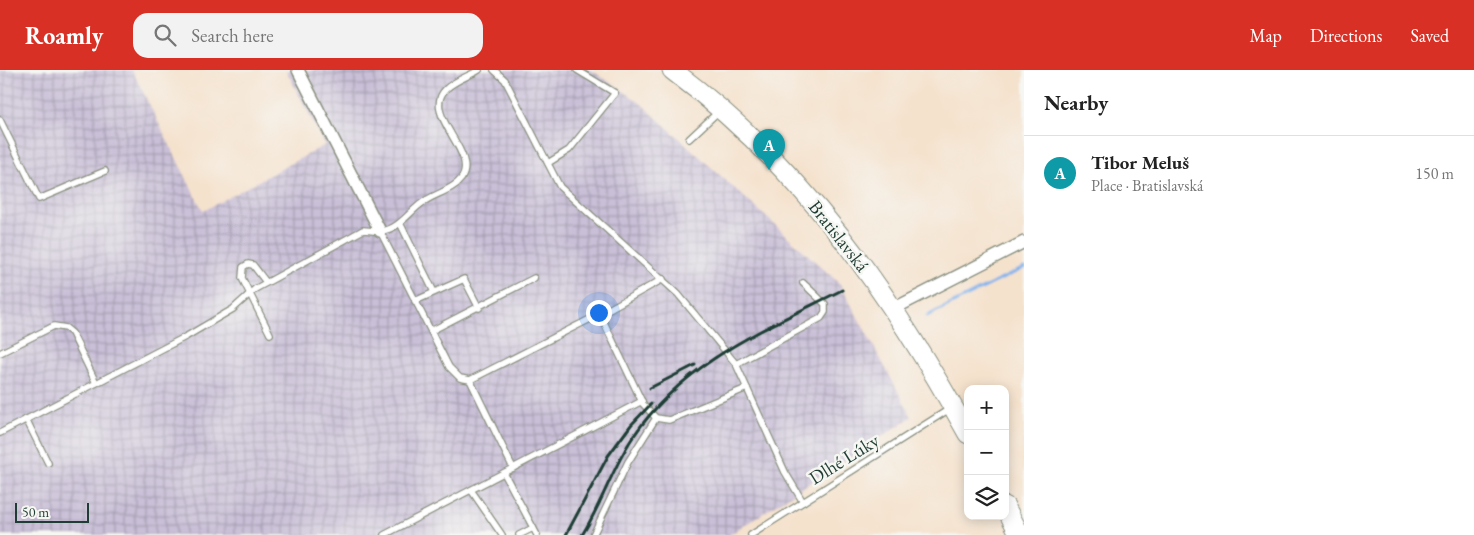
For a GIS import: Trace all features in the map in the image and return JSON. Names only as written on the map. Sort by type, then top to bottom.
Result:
[{"type":"main road","name":"Bratislavská","points":[[672,70],[770,155],[857,255],[893,309],[966,430]]},
{"type":"main road","points":[[1009,514],[1020,535]]},
{"type":"street","points":[[298,70],[380,231]]},
{"type":"street","points":[[893,309],[1024,242]]},
{"type":"lane","points":[[0,433],[187,336],[233,309],[250,293],[266,282],[363,230],[380,231],[400,223],[424,201],[456,184],[462,178],[465,162],[442,115],[439,104],[446,88],[479,70]]},
{"type":"lane","points":[[495,70],[504,80],[560,187],[678,294],[736,364],[785,472],[803,502]]},
{"type":"lane","points":[[548,163],[569,150],[616,93],[577,70]]},
{"type":"lane","points":[[689,139],[720,110]]},
{"type":"lane","points":[[0,120],[39,199],[105,171]]},
{"type":"lane","points":[[400,223],[434,292]]},
{"type":"lane","points":[[380,231],[453,373],[470,380],[513,468]]},
{"type":"lane","points":[[266,282],[253,265],[248,264],[243,267],[242,278],[270,334]]},
{"type":"lane","points":[[430,331],[479,308],[534,278]]},
{"type":"lane","points":[[415,301],[464,279],[479,308]]},
{"type":"lane","points":[[470,380],[600,314],[663,279]]},
{"type":"lane","points":[[736,364],[821,318],[825,312],[825,304],[803,283]]},
{"type":"lane","points":[[600,314],[642,401],[656,418],[669,420],[747,388]]},
{"type":"lane","points":[[0,353],[54,326],[60,326],[72,333],[96,383]]},
{"type":"lane","points":[[384,535],[642,401]]},
{"type":"lane","name":"Dlhé Lúky","points":[[751,535],[952,406]]},
{"type":"lane","points":[[593,535],[628,462],[656,418]]},
{"type":"lane","points":[[26,419],[48,463]]},
{"type":"lane","points":[[504,473],[537,535]]},
{"type":"lane","points":[[471,490],[502,535]]},
{"type":"lane","points":[[519,535],[533,528]]},
{"type":"shaded area","points":[[0,70],[132,70],[203,211],[325,145],[286,70],[591,70],[637,100],[840,284],[912,417],[729,535],[0,535]]},
{"type":"waterway","points":[[927,316],[1024,268]]},
{"type":"railway","points":[[582,535],[633,437],[676,388],[727,350],[783,319],[842,290]]},
{"type":"railway","points":[[650,388],[695,365]]},
{"type":"railway","points":[[566,535],[608,456],[631,425],[651,404]]},
{"type":"place","name":"Tibor Meluš","points":[[769,170]]}]
